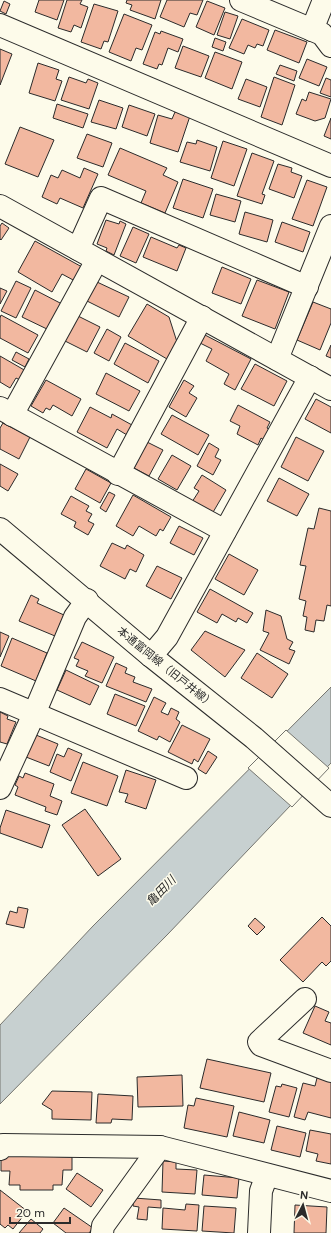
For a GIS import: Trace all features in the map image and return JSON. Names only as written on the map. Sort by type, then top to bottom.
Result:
[{"type":"street","points":[[242,0],[322,34],[331,46]]},
{"type":"street","points":[[312,30],[324,0]]},
{"type":"street","points":[[0,25],[331,166]]},
{"type":"street","points":[[78,249],[101,198],[307,286]]},
{"type":"street","points":[[0,206],[331,389]]},
{"type":"street","points":[[276,359],[331,226]]},
{"type":"street","points":[[98,260],[6,412],[224,531]]},
{"type":"street","points":[[118,474],[202,317]]},
{"type":"street","points":[[151,656],[167,637],[310,377]]},
{"type":"street","name":"本通富岡線（旧戸井線）","points":[[0,529],[87,600],[151,656],[254,738],[328,803]]},
{"type":"street","points":[[0,788],[34,714],[75,617],[87,600]]},
{"type":"street","points":[[0,699],[186,778]]},
{"type":"street","points":[[305,999],[259,1042],[262,1045],[331,1071]]},
{"type":"street","points":[[0,1149],[3,1145],[160,1147],[331,1191]]},
{"type":"street","points":[[102,1233],[103,1226],[160,1147]]},
{"type":"street","points":[[259,1233],[261,1191],[267,1175]]},
{"type":"water","name":"亀田川","points":[[331,687],[331,763],[168,934],[0,1104],[0,1025],[93,926]]},
{"type":"pier","points":[[286,730],[329,768],[292,807],[248,768]]},
{"type":"building","points":[[39,0],[64,0],[57,20],[35,12]]},
{"type":"building","points":[[67,0],[82,0],[80,4],[88,7],[81,28],[74,25],[71,32],[58,28]]},
{"type":"building","points":[[127,0],[161,0],[155,19],[130,10],[132,5],[126,3]]},
{"type":"building","points":[[167,0],[203,0],[197,15],[190,13],[184,27],[160,17]]},
{"type":"building","points":[[4,1],[10,4],[6,14],[0,11]]},
{"type":"building","points":[[207,1],[225,8],[214,35],[196,27]]},
{"type":"building","points":[[94,4],[118,11],[108,42],[104,41],[101,49],[81,42]]},
{"type":"building","points":[[225,12],[238,16],[230,39],[217,35]]},
{"type":"building","points":[[124,14],[152,25],[142,50],[136,48],[131,61],[109,52]]},
{"type":"building","points":[[242,19],[269,30],[263,46],[257,44],[255,48],[248,45],[244,54],[229,48]]},
{"type":"building","points":[[275,30],[307,42],[299,63],[267,50]]},
{"type":"building","points":[[161,31],[183,39],[178,52],[168,48],[162,65],[159,64],[157,69],[143,64],[155,32],[160,34]]},
{"type":"building","points":[[215,38],[226,42],[223,51],[212,47]]},
{"type":"building","points":[[183,46],[209,56],[201,77],[175,68]]},
{"type":"building","points":[[0,49],[12,54],[0,85]]},
{"type":"building","points":[[215,52],[242,62],[232,89],[205,78]]},
{"type":"building","points":[[307,59],[327,67],[319,86],[299,78]]},
{"type":"building","points":[[38,63],[59,70],[56,79],[62,81],[55,101],[29,93]]},
{"type":"building","points":[[280,65],[297,71],[294,81],[276,74]]},
{"type":"building","points":[[69,77],[86,83],[88,79],[98,83],[89,109],[61,100]]},
{"type":"building","points":[[274,77],[295,85],[282,125],[261,117]]},
{"type":"building","points":[[326,78],[331,80],[331,97],[320,93]]},
{"type":"building","points":[[246,79],[267,87],[260,107],[238,99]]},
{"type":"building","points":[[309,92],[331,99],[325,118],[315,121],[296,114],[302,99],[306,101]]},
{"type":"building","points":[[99,100],[123,108],[116,129],[91,122]]},
{"type":"building","points":[[57,104],[88,114],[83,128],[53,118]]},
{"type":"building","points":[[129,105],[155,114],[147,136],[122,127]]},
{"type":"building","points":[[175,112],[190,116],[178,152],[150,143],[158,115],[172,119]]},
{"type":"building","points":[[331,118],[331,139],[324,136]]},
{"type":"building","points":[[20,127],[54,140],[38,177],[5,164]]},
{"type":"building","points":[[87,134],[112,143],[103,167],[77,158]]},
{"type":"building","points":[[197,140],[217,147],[210,171],[180,162],[187,142],[196,144]]},
{"type":"building","points":[[223,141],[247,149],[234,186],[211,178]]},
{"type":"building","points":[[120,148],[167,168],[163,175],[178,182],[165,213],[141,203],[146,191],[108,175]]},
{"type":"building","points":[[252,153],[274,161],[262,194],[265,195],[262,204],[237,196]]},
{"type":"building","points":[[278,164],[292,168],[291,172],[302,176],[294,198],[269,189]]},
{"type":"building","points":[[84,168],[98,174],[83,208],[60,198],[57,204],[42,197],[51,175],[58,178],[62,170],[80,178]]},
{"type":"building","points":[[183,179],[213,189],[203,218],[173,208]]},
{"type":"building","points":[[307,180],[327,187],[313,226],[292,219]]},
{"type":"building","points":[[216,194],[241,201],[235,222],[210,215]]},
{"type":"building","points":[[245,212],[273,220],[267,242],[239,234]]},
{"type":"building","points":[[106,220],[119,224],[120,221],[126,224],[114,255],[106,251],[107,248],[97,244]]},
{"type":"building","points":[[282,222],[310,232],[303,252],[275,242]]},
{"type":"building","points":[[2,223],[9,228],[1,240],[0,226]]},
{"type":"building","points":[[133,227],[149,234],[136,263],[120,256]]},
{"type":"building","points":[[151,237],[177,248],[179,245],[186,248],[177,271],[143,257]]},
{"type":"building","points":[[35,241],[82,267],[75,281],[62,274],[52,292],[18,272]]},
{"type":"building","points":[[222,267],[251,279],[241,304],[212,293]]},
{"type":"building","points":[[257,280],[289,292],[275,329],[242,316]]},
{"type":"building","points":[[16,281],[31,288],[16,318],[1,311]]},
{"type":"building","points":[[97,282],[129,297],[119,317],[87,301]]},
{"type":"building","points":[[0,288],[7,291],[0,304]]},
{"type":"building","points":[[35,290],[62,304],[49,330],[22,317]]},
{"type":"building","points":[[313,302],[331,309],[331,323],[320,350],[297,340]]},
{"type":"building","points":[[147,304],[169,317],[177,342],[167,359],[128,336]]},
{"type":"building","points":[[1,315],[38,335],[28,353],[0,338]]},
{"type":"building","points":[[78,316],[100,327],[87,352],[65,341]]},
{"type":"building","points":[[107,329],[121,337],[109,361],[94,353]]},
{"type":"building","points":[[205,335],[251,359],[235,390],[224,384],[229,374],[206,361],[212,349],[200,343]]},
{"type":"building","points":[[125,343],[159,361],[148,383],[114,364]]},
{"type":"building","points":[[331,345],[331,358],[326,356]]},
{"type":"building","points":[[16,352],[29,359],[25,367],[12,360]]},
{"type":"building","points":[[0,356],[26,371],[20,380],[16,378],[10,388],[0,382]]},
{"type":"building","points":[[255,364],[287,381],[274,406],[241,389]]},
{"type":"building","points":[[106,373],[140,391],[129,411],[96,394]]},
{"type":"building","points":[[46,380],[81,399],[72,416],[53,405],[50,410],[46,408],[43,413],[31,406]]},
{"type":"building","points":[[184,380],[194,386],[189,393],[197,398],[186,417],[169,407]]},
{"type":"building","points":[[316,399],[331,407],[331,433],[305,419]]},
{"type":"building","points":[[238,405],[270,422],[267,428],[270,430],[264,440],[261,438],[258,445],[237,434],[240,426],[230,421]]},
{"type":"building","points":[[90,407],[111,418],[112,414],[132,425],[127,435],[117,429],[107,448],[77,432]]},
{"type":"building","points":[[172,415],[209,435],[198,455],[161,434]]},
{"type":"building","points":[[3,423],[30,437],[19,459],[0,449],[0,428]]},
{"type":"building","points":[[296,437],[324,451],[308,481],[281,467]]},
{"type":"building","points":[[147,442],[163,450],[149,476],[134,468]]},
{"type":"building","points":[[209,443],[219,449],[215,457],[221,460],[213,475],[197,466]]},
{"type":"building","points":[[172,455],[191,466],[177,490],[158,479]]},
{"type":"building","points":[[0,464],[18,474],[8,491],[0,486]]},
{"type":"building","points":[[86,469],[111,483],[100,503],[75,489]]},
{"type":"building","points":[[202,475],[226,490],[212,514],[192,502],[199,491],[194,488]]},
{"type":"building","points":[[279,478],[309,494],[297,516],[267,501]]},
{"type":"building","points":[[109,492],[115,495],[106,512],[100,508]]},
{"type":"building","points":[[133,495],[171,517],[163,531],[160,529],[156,536],[139,526],[133,536],[116,526]]},
{"type":"building","points":[[71,496],[89,506],[86,511],[92,514],[88,521],[94,524],[88,535],[74,527],[76,522],[61,514]]},
{"type":"building","points":[[319,508],[331,511],[331,606],[327,605],[324,621],[316,620],[314,632],[305,630],[307,617],[303,616],[306,601],[299,599],[306,566],[300,565],[308,528],[314,529]]},
{"type":"building","points":[[179,526],[203,538],[194,555],[170,543]]},
{"type":"building","points":[[112,543],[125,549],[127,545],[144,555],[136,572],[130,569],[125,579],[100,566]]},
{"type":"building","points":[[229,554],[258,570],[244,595],[215,579]]},
{"type":"building","points":[[157,566],[182,578],[171,599],[146,586]]},
{"type":"building","points":[[210,589],[253,613],[247,623],[238,618],[236,622],[222,614],[217,623],[197,612]]},
{"type":"building","points":[[31,595],[39,599],[37,603],[64,615],[55,636],[19,621]]},
{"type":"building","points":[[266,610],[281,616],[287,639],[293,642],[289,649],[295,651],[289,664],[260,650],[269,633],[263,631]]},
{"type":"building","points":[[205,631],[245,650],[225,677],[191,650]]},
{"type":"building","points":[[0,632],[9,636],[0,657]]},
{"type":"building","points":[[12,638],[47,653],[36,681],[1,666]]},
{"type":"building","points":[[82,642],[114,657],[102,683],[85,676],[88,671],[76,666],[79,660],[74,658]]},
{"type":"building","points":[[257,653],[288,674],[272,698],[241,678]]},
{"type":"building","points":[[116,663],[127,668],[125,673],[135,677],[133,682],[152,689],[146,702],[106,686]]},
{"type":"building","points":[[66,670],[99,686],[90,705],[57,690]]},
{"type":"building","points":[[115,694],[145,706],[136,726],[107,714]]},
{"type":"building","points":[[154,697],[166,703],[161,712],[168,715],[171,708],[179,712],[176,719],[180,722],[170,742],[159,736],[157,740],[138,731]]},
{"type":"building","points":[[0,712],[8,716],[7,719],[16,722],[7,744],[0,742]]},
{"type":"building","points":[[182,725],[210,739],[198,762],[194,759],[192,764],[168,752]]},
{"type":"building","points":[[36,735],[58,744],[49,766],[26,757]]},
{"type":"building","points":[[68,748],[82,754],[71,781],[50,772],[57,754],[64,757]]},
{"type":"building","points":[[208,751],[217,757],[206,774],[198,769]]},
{"type":"building","points":[[83,762],[118,776],[107,806],[71,793]]},
{"type":"building","points":[[126,770],[156,780],[146,809],[125,802],[128,794],[119,792]]},
{"type":"building","points":[[25,773],[54,784],[50,796],[62,801],[57,815],[45,811],[46,807],[15,795],[18,787],[15,785],[19,776],[23,778]]},
{"type":"building","points":[[85,809],[121,859],[98,876],[62,825]]},
{"type":"building","points":[[6,810],[50,825],[42,848],[0,833],[0,828]]},
{"type":"building","points":[[18,907],[28,909],[24,928],[6,924],[10,911],[17,913]]},
{"type":"building","points":[[322,917],[331,926],[331,961],[326,966],[322,962],[303,982],[280,960]]},
{"type":"building","points":[[255,918],[265,927],[257,935],[248,926]]},
{"type":"building","points":[[315,1006],[329,1012],[325,1021],[331,1023],[331,1045],[303,1033]]},
{"type":"building","points":[[207,1059],[271,1073],[264,1102],[200,1088]]},
{"type":"building","points":[[182,1075],[183,1106],[138,1107],[137,1077]]},
{"type":"building","points":[[317,1078],[331,1081],[331,1118],[308,1112],[305,1120],[294,1117],[303,1083],[315,1086]]},
{"type":"building","points":[[282,1084],[297,1088],[289,1117],[269,1112],[276,1086],[281,1087]]},
{"type":"building","points":[[52,1091],[92,1092],[91,1120],[52,1119],[52,1110],[42,1104]]},
{"type":"building","points":[[98,1094],[133,1096],[132,1120],[112,1119],[111,1123],[96,1123]]},
{"type":"building","points":[[196,1098],[234,1106],[227,1137],[184,1128],[188,1105],[194,1106]]},
{"type":"building","points":[[239,1112],[270,1120],[264,1143],[233,1136]]},
{"type":"building","points":[[277,1126],[306,1133],[300,1157],[271,1150]]},
{"type":"building","points":[[310,1130],[331,1134],[331,1164],[316,1161],[318,1154],[306,1151]]},
{"type":"building","points":[[1,1155],[72,1157],[72,1170],[63,1170],[62,1185],[53,1185],[53,1190],[20,1190],[20,1185],[9,1185],[10,1171],[1,1171]]},
{"type":"building","points":[[163,1161],[176,1162],[176,1169],[197,1170],[195,1194],[162,1192]]},
{"type":"building","points":[[77,1173],[103,1190],[91,1207],[66,1189]]},
{"type":"building","points":[[204,1175],[239,1178],[237,1198],[202,1195]]},
{"type":"building","points":[[0,1190],[27,1211],[13,1229],[8,1225],[5,1228],[0,1224]]},
{"type":"building","points":[[134,1198],[161,1200],[161,1208],[148,1207],[147,1220],[137,1219],[139,1207],[133,1206]]},
{"type":"building","points":[[186,1204],[199,1205],[197,1231],[162,1229],[163,1208],[185,1210]]},
{"type":"building","points":[[295,1205],[327,1207],[326,1233],[294,1233]]},
{"type":"building","points":[[204,1206],[236,1208],[234,1233],[202,1231]]},
{"type":"building","points":[[64,1208],[93,1228],[89,1233],[66,1233],[53,1223]]},
{"type":"building","points":[[31,1219],[43,1229],[40,1233],[19,1233]]}]
